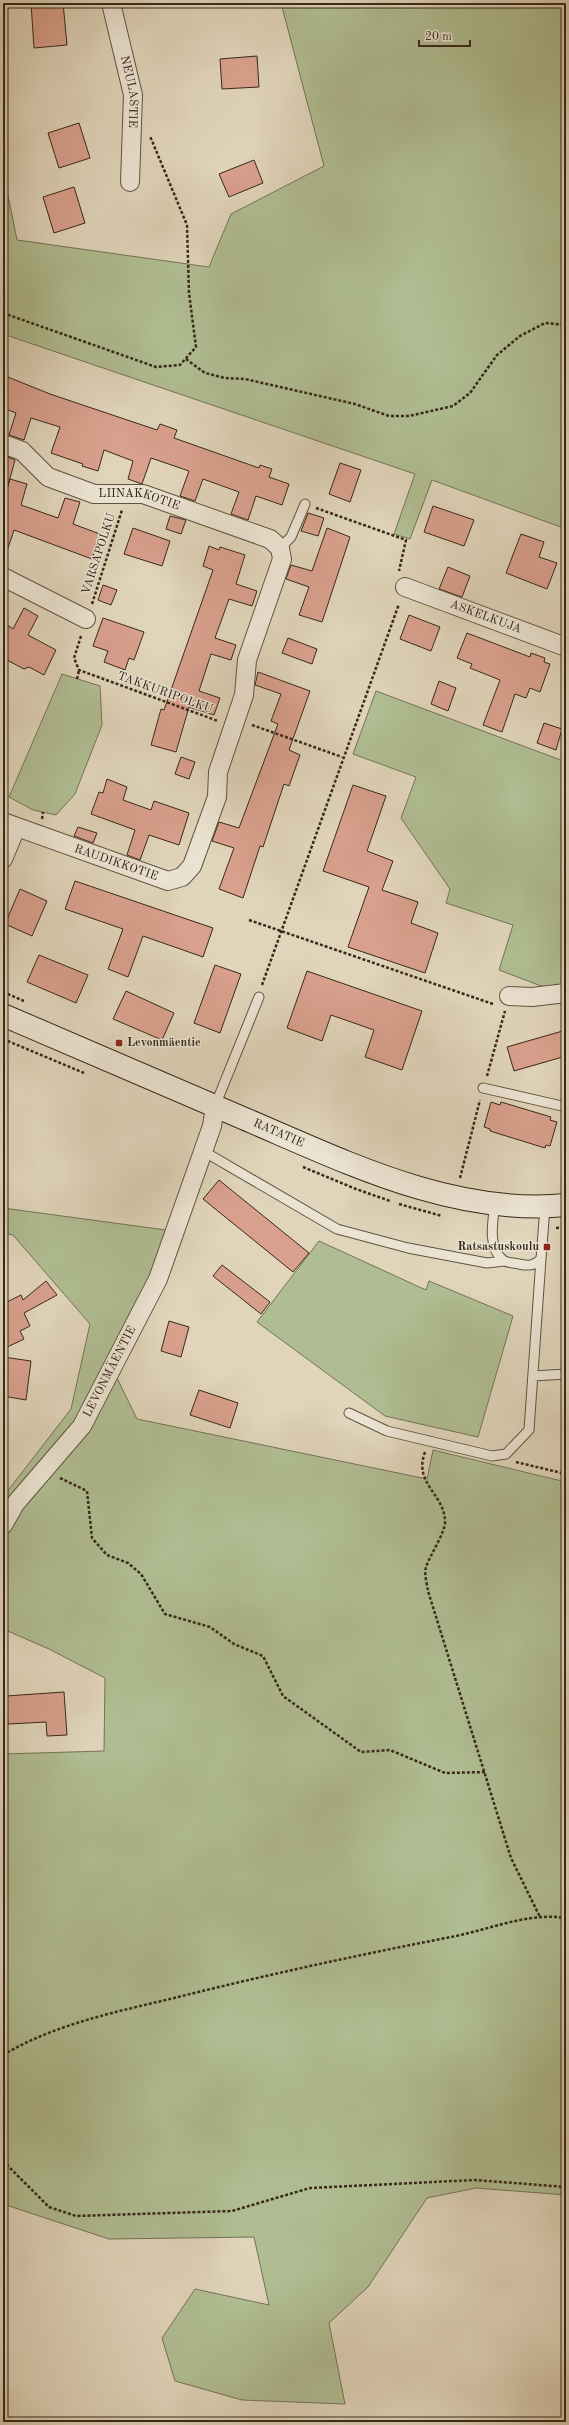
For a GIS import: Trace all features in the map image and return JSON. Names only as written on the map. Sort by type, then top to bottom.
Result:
[{"type":"street","name":"NEULASTIE","points":[[111,3],[132,95],[130,182]]},
{"type":"street","name":"LIINAKKOTIE","points":[[3,444],[22,451],[48,477],[94,494],[143,494],[270,539],[280,548]]},
{"type":"street","name":"RAUDIKKOTIE","points":[[10,825],[168,881],[182,877],[192,866],[217,797],[218,772],[244,695],[247,660],[282,559],[280,548]]},
{"type":"street","points":[[3,577],[86,620]]},
{"type":"street","name":"ASKELKUJA","points":[[405,587],[566,647]]},
{"type":"street","points":[[3,859],[10,825]]},
{"type":"street","points":[[509,996],[532,997],[566,993]]},
{"type":"street","name":"RATATIE","points":[[3,1015],[216,1106],[296,1142],[404,1183],[448,1196],[495,1203],[556,1206]]},
{"type":"street","name":"LEVONMÄENTIE","points":[[3,1525],[14,1504],[82,1426],[158,1279],[203,1151],[216,1106]]},
{"type":"lane","points":[[280,548],[290,537],[305,504]]},
{"type":"lane","name":"LEVONMÄENTIE","points":[[216,1106],[258,997]]},
{"type":"lane","points":[[483,1088],[566,1107]]},
{"type":"lane","points":[[203,1151],[337,1228],[408,1248],[487,1263],[504,1261],[527,1266],[535,1264],[542,1259]]},
{"type":"lane","points":[[495,1203],[492,1230],[498,1254],[504,1261]]},
{"type":"lane","points":[[349,1413],[386,1431],[428,1442],[492,1456],[506,1454],[529,1430],[542,1259],[556,1206]]},
{"type":"lane","points":[[533,1376],[566,1374]]},
{"type":"path","points":[[3,313],[156,367],[180,365],[196,348],[189,293],[187,225],[148,131]]},
{"type":"path","points":[[186,360],[205,373],[225,378],[245,379],[355,404],[389,416],[409,416],[453,406],[470,393],[497,355],[520,336],[545,323],[566,325]]},
{"type":"path","name":"VARSAPOLKU","points":[[86,620],[122,515],[123,494]]},
{"type":"path","points":[[258,997],[342,757],[405,587],[399,570],[406,540],[305,504]]},
{"type":"path","points":[[77,679],[80,670],[74,658],[86,620]]},
{"type":"path","name":"TAKKURIPOLKU","points":[[80,670],[215,721],[236,720],[342,757]]},
{"type":"path","points":[[249,920],[493,1004]]},
{"type":"path","points":[[554,1228],[566,1227]]},
{"type":"path","points":[[428,1442],[421,1461],[424,1480],[440,1503],[446,1522],[426,1569],[428,1591],[486,1772],[511,1858],[540,1917]]},
{"type":"path","points":[[492,1456],[566,1474]]},
{"type":"path","points":[[42,1472],[70,1481],[87,1491],[92,1538],[107,1555],[128,1563],[141,1574],[165,1614],[210,1628],[234,1644],[263,1656],[283,1696],[361,1752],[390,1750],[445,1774],[486,1772]]},
{"type":"path","points":[[3,2055],[42,2036],[82,2020],[264,1976],[476,1932],[519,1920],[540,1917],[566,1918]]},
{"type":"path","points":[[3,2161],[49,2208],[76,2216],[232,2211],[310,2188],[475,2180],[566,2187]]},
{"type":"green space","points":[[281,3],[566,3],[566,529],[432,480],[410,539],[394,534],[415,474],[3,334],[3,171],[17,240],[209,267],[231,214],[324,166]]},
{"type":"green space","points":[[62,674],[100,686],[102,725],[75,794],[56,815],[33,810],[9,797]]},
{"type":"green space","points":[[376,691],[566,762],[566,987],[549,989],[499,970],[513,925],[446,903],[450,889],[401,818],[416,777],[353,754]]},
{"type":"green space","points":[[3,1208],[166,1230],[153,1278],[79,1423],[3,1517],[3,1497],[71,1409],[90,1324],[13,1235],[3,1233]]},
{"type":"green space","points":[[319,1241],[426,1290],[429,1281],[513,1316],[478,1437],[385,1416],[257,1322]]},
{"type":"green space","points":[[116,1376],[137,1419],[427,1479],[433,1450],[566,1482],[566,2195],[476,2188],[427,2198],[368,2287],[329,2323],[345,2404],[242,2400],[175,2381],[162,2338],[195,2289],[269,2305],[254,2237],[109,2239],[3,2204],[3,1754],[104,1751],[105,1678],[49,1649],[3,1629],[3,1536],[19,1507]]},
{"type":"building","points":[[31,3],[63,3],[67,45],[34,48]]},
{"type":"building","points":[[257,56],[259,87],[222,89],[220,59]]},
{"type":"building","points":[[79,123],[90,158],[59,168],[48,133]]},
{"type":"building","points":[[254,160],[263,183],[229,197],[219,174]]},
{"type":"building","points":[[74,187],[85,223],[54,233],[43,197]]},
{"type":"building","points":[[3,375],[50,394],[157,430],[160,424],[177,430],[174,438],[259,468],[260,465],[272,469],[269,477],[289,484],[282,505],[256,496],[248,520],[231,514],[239,492],[203,479],[195,501],[180,496],[189,471],[151,458],[142,484],[128,479],[133,461],[104,450],[98,471],[51,453],[60,427],[31,418],[24,440],[9,435],[16,413],[3,408]]},
{"type":"building","points":[[3,455],[15,460],[7,489],[3,489]]},
{"type":"building","points":[[340,463],[361,470],[350,502],[329,494]]},
{"type":"building","points":[[10,479],[27,484],[21,505],[58,518],[65,498],[80,502],[73,524],[100,534],[92,559],[14,530],[6,554],[3,554],[3,503]]},
{"type":"building","points":[[433,506],[474,520],[464,546],[424,532]]},
{"type":"building","points":[[308,513],[324,518],[318,536],[301,531]]},
{"type":"building","points":[[170,516],[186,520],[181,534],[166,529]]},
{"type":"building","points":[[133,528],[170,541],[162,566],[124,554]]},
{"type":"building","points":[[327,528],[350,537],[322,622],[299,615],[309,587],[286,579],[291,565],[312,571]]},
{"type":"building","points":[[521,534],[544,542],[539,557],[557,563],[547,589],[506,573]]},
{"type":"building","points":[[209,546],[219,550],[220,547],[245,555],[236,584],[257,591],[252,606],[229,599],[215,638],[236,645],[231,660],[211,654],[199,691],[220,698],[214,715],[189,707],[176,752],[151,745],[161,709],[164,710],[213,570],[203,566]]},
{"type":"building","points":[[448,567],[470,576],[462,597],[439,589]]},
{"type":"building","points":[[103,585],[117,590],[111,605],[98,600]]},
{"type":"building","points":[[24,608],[38,616],[28,635],[56,650],[44,675],[29,667],[24,669],[3,658],[3,622],[13,629]]},
{"type":"building","points":[[409,615],[440,627],[431,651],[400,639]]},
{"type":"building","points":[[103,618],[144,632],[134,660],[129,658],[125,670],[104,662],[108,651],[93,646]]},
{"type":"building","points":[[467,633],[530,657],[531,653],[545,658],[544,662],[550,664],[540,692],[530,688],[526,698],[515,694],[502,732],[483,725],[500,680],[470,668],[472,664],[457,658]]},
{"type":"building","points":[[288,638],[317,649],[312,664],[282,653]]},
{"type":"building","points":[[258,672],[310,691],[289,750],[300,755],[289,786],[284,784],[263,847],[260,846],[243,898],[219,889],[234,848],[212,841],[219,822],[239,828],[278,724],[271,721],[281,694],[255,685]]},
{"type":"building","points":[[439,681],[456,688],[448,711],[431,704]]},
{"type":"building","points":[[544,723],[562,729],[556,750],[537,743]]},
{"type":"building","points":[[181,757],[195,762],[189,779],[175,774]]},
{"type":"building","points":[[107,779],[127,787],[123,800],[151,810],[154,801],[189,813],[179,845],[149,835],[140,860],[127,855],[135,830],[91,814],[99,792],[103,793]]},
{"type":"building","points":[[353,785],[386,796],[367,851],[393,861],[382,890],[418,902],[411,923],[438,933],[425,973],[348,947],[369,887],[323,871]]},
{"type":"building","points":[[78,827],[97,833],[93,843],[74,836]]},
{"type":"building","points":[[75,881],[213,928],[203,957],[143,936],[128,977],[108,969],[123,929],[65,909]]},
{"type":"building","points":[[20,889],[47,901],[32,936],[5,924]]},
{"type":"building","points":[[39,955],[88,975],[76,1003],[27,982]]},
{"type":"building","points":[[215,965],[241,974],[220,1033],[194,1023]]},
{"type":"building","points":[[307,971],[422,1011],[402,1070],[365,1057],[374,1030],[331,1015],[322,1041],[287,1028]]},
{"type":"building","points":[[126,991],[174,1013],[162,1040],[113,1019]]},
{"type":"building","points":[[566,1030],[566,1056],[514,1071],[507,1047]]},
{"type":"building","points":[[491,1102],[500,1105],[501,1102],[551,1117],[550,1120],[557,1122],[550,1146],[546,1145],[545,1148],[490,1131],[490,1129],[484,1127]]},
{"type":"building","points":[[219,1180],[309,1253],[293,1272],[203,1199]]},
{"type":"building","points":[[222,1265],[270,1302],[261,1314],[213,1276]]},
{"type":"building","points":[[46,1281],[57,1295],[24,1313],[30,1326],[20,1331],[24,1339],[3,1349],[3,1304],[21,1295],[23,1300]]},
{"type":"building","points":[[169,1321],[189,1327],[181,1357],[161,1351]]},
{"type":"building","points":[[3,1357],[31,1361],[26,1400],[3,1396]]},
{"type":"building","points":[[199,1390],[238,1403],[230,1428],[190,1415]]},
{"type":"building","points":[[64,1692],[67,1735],[47,1736],[46,1722],[8,1724],[6,1696]]},
{"type":"place","name":"Levonmäentie","points":[[119,1043]]},
{"type":"place","name":"Ratsastuskoulu","points":[[547,1247]]}]
